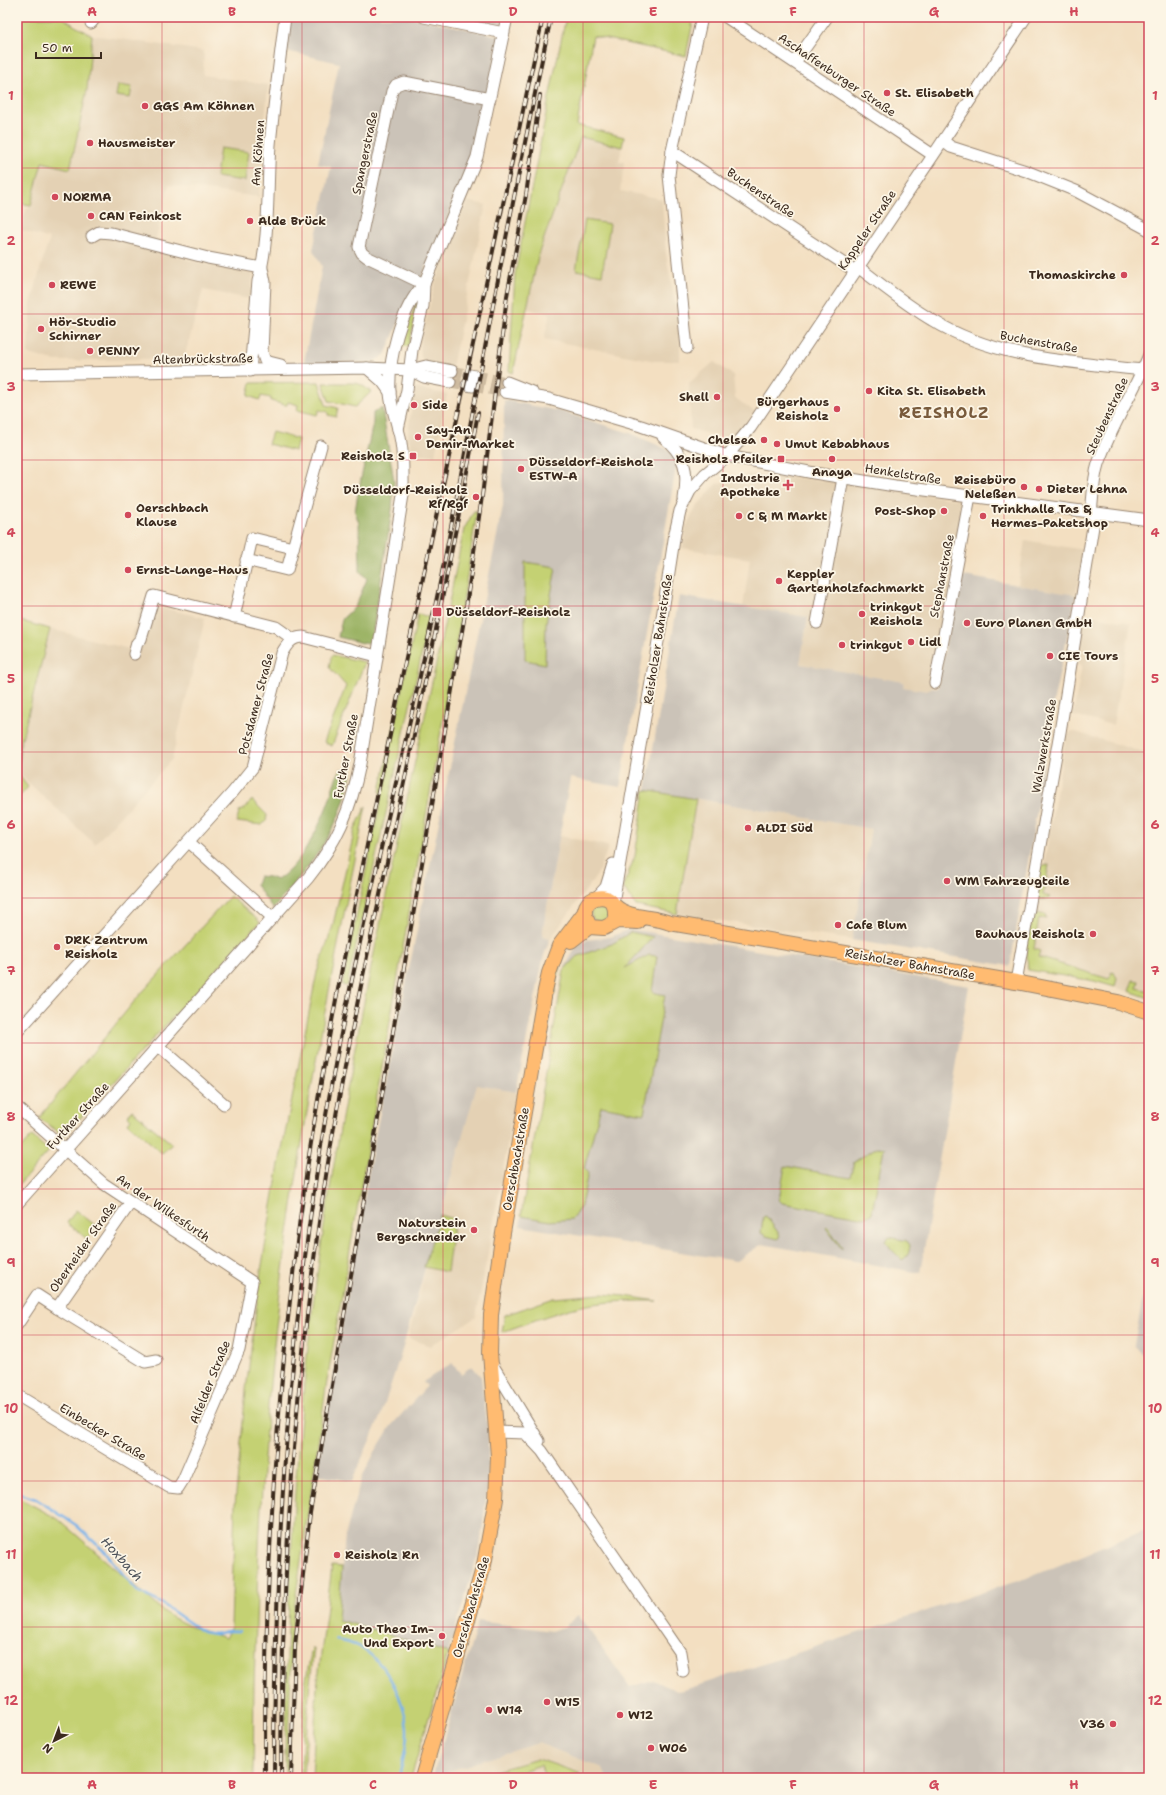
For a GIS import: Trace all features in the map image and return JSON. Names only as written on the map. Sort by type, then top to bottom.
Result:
[{"type":"main road","name":"Reisholzer Bahnstraße","points":[[584,913],[589,902],[596,898],[604,897],[622,912],[663,920],[670,923]]},
{"type":"main road","name":"Reisholzer Bahnstraße","points":[[603,926],[615,916],[614,905]]},
{"type":"main road","points":[[584,913],[587,921],[603,926]]},
{"type":"main road","name":"Oerschbachstraße","points":[[422,1778],[484,1565],[496,1499],[497,1432],[490,1339],[491,1315],[502,1238],[546,985],[562,940],[577,924],[584,913]]},
{"type":"main road","name":"Reisholzer Bahnstraße","points":[[603,926],[617,921],[670,923],[1016,982],[1118,1002],[1149,1012]]},
{"type":"main road","name":"Oerschbachstraße","points":[[557,955],[583,931],[590,927],[603,926]]},
{"type":"street","name":"Am Köhnen","points":[[250,371],[258,282],[262,268],[270,145],[285,17]]},
{"type":"street","points":[[424,17],[504,33]]},
{"type":"street","points":[[392,369],[393,351],[401,324],[413,298],[424,284],[477,157],[507,17]]},
{"type":"street","points":[[687,348],[669,175],[672,151],[702,17]]},
{"type":"street","name":"Aschaffenburger Straße","points":[[726,17],[933,155]]},
{"type":"street","points":[[795,62],[827,17]]},
{"type":"street","name":"Kappeler Straße","points":[[727,456],[751,427],[1026,17]]},
{"type":"street","name":"Spangerstraße","points":[[424,284],[367,257],[362,253],[359,247],[392,91],[396,85],[404,82],[490,99]]},
{"type":"street","points":[[943,141],[951,147],[1026,171],[1076,191],[1149,230]]},
{"type":"street","name":"Buchenstraße","points":[[672,151],[856,269],[932,321],[963,337],[1021,355],[1143,370]]},
{"type":"street","points":[[92,236],[99,232],[111,233],[208,258],[262,268]]},
{"type":"street","name":"Am Köhnen","points":[[262,268],[265,282],[262,352]]},
{"type":"street","points":[[424,284],[423,306],[412,350],[410,370],[424,377],[451,376]]},
{"type":"street","name":"Altenbrückstraße","points":[[262,352],[263,358],[269,364],[283,365],[294,370]]},
{"type":"street","name":"Steubenstraße","points":[[1093,514],[1094,487],[1098,465],[1111,433],[1143,370],[1149,354]]},
{"type":"street","points":[[367,368],[382,380],[390,392]]},
{"type":"street","name":"Altenbrückstraße","points":[[17,374],[367,368],[410,370]]},
{"type":"street","name":"Further Straße","points":[[17,1204],[273,918],[320,863],[332,846],[345,818],[355,787],[403,496],[403,476],[398,429],[394,417],[390,392],[392,369]]},
{"type":"street","name":"Further Straße","points":[[398,429],[410,370]]},
{"type":"street","name":"Henkelstraße","points":[[506,387],[658,432],[727,456],[843,478],[1093,514],[1149,520]]},
{"type":"street","name":"Henkelstraße","points":[[658,432],[674,446],[682,456],[686,478],[684,501]]},
{"type":"street","points":[[246,560],[287,570],[321,446]]},
{"type":"street","name":"Reisholzer Bahnstraße","points":[[614,905],[675,533],[684,501],[697,483],[727,456]]},
{"type":"street","points":[[817,623],[843,478]]},
{"type":"street","name":"Stephanstraße","points":[[935,684],[970,496]]},
{"type":"street","name":"Walzwerkstraße","points":[[1016,982],[1060,732],[1093,514]]},
{"type":"street","points":[[234,617],[252,538],[293,548]]},
{"type":"street","points":[[134,654],[137,643],[141,639],[154,596],[276,628],[293,639],[299,637],[310,638],[377,656]]},
{"type":"street","name":"Potsdamer Straße","points":[[17,1032],[233,792],[253,767],[282,653],[293,639]]},
{"type":"street","name":"Reisholzer Bahnstraße","points":[[596,898],[606,887],[624,839]]},
{"type":"street","points":[[188,842],[273,918]]},
{"type":"street","points":[[158,1046],[224,1104]]},
{"type":"street","points":[[17,1107],[65,1149]]},
{"type":"street","name":"An der Wilkesfurth","points":[[65,1149],[104,1184],[252,1282]]},
{"type":"street","name":"Oberheider Straße","points":[[57,1308],[131,1202]]},
{"type":"street","name":"Alfelder Straße","points":[[178,1488],[222,1393],[239,1350],[252,1282]]},
{"type":"street","name":"Oberheider Straße","points":[[17,1326],[37,1295],[145,1362],[156,1360]]},
{"type":"street","name":"Oerschbachstraße","points":[[492,1364],[539,1440],[542,1451]]},
{"type":"street","name":"Einbecker Straße","points":[[17,1395],[169,1487],[178,1488]]},
{"type":"street","name":"Oerschbachstraße","points":[[497,1432],[525,1433],[542,1451],[680,1652],[683,1671]]},
{"type":"shaded area","points":[[286,17],[411,17],[500,36],[473,157],[421,280],[409,298],[385,355],[373,362],[304,363],[322,266],[313,250],[331,167],[318,164],[339,63],[282,50]]},
{"type":"shaded area","points":[[434,17],[504,17],[501,30]]},
{"type":"shaded area","points":[[92,35],[204,51],[203,75],[268,85],[259,197],[169,185],[156,239],[156,251],[208,265],[253,274],[251,299],[203,290],[184,358],[56,361],[28,354],[31,304],[44,255],[50,239],[21,230],[26,210],[31,205],[42,162],[70,169],[87,90]]},
{"type":"shaded area","points":[[581,137],[622,147],[619,162],[625,162],[620,191],[662,199],[666,254],[680,332],[680,361],[655,361],[544,339],[550,314],[525,308],[539,252]]},
{"type":"shaded area","points":[[467,201],[486,205],[452,367],[427,363],[421,357],[420,344],[435,284]]},
{"type":"shaded area","points":[[714,362],[733,375],[735,398],[755,412],[735,434],[724,438],[691,429],[689,383]]},
{"type":"shaded area","points":[[414,388],[447,394],[435,455],[412,453],[408,434]]},
{"type":"shaded area","points":[[504,400],[559,411],[630,433],[673,452],[677,462],[620,787],[570,778],[542,935],[550,939],[544,955],[516,1092],[477,1085],[403,1347],[381,1415],[352,1481],[316,1475],[373,1147],[503,506]]},
{"type":"shaded area","points":[[747,474],[853,483],[959,500],[965,505],[932,687],[927,691],[903,687],[904,682],[800,664],[808,617],[743,607],[750,559],[682,548],[686,527],[697,506],[716,484]]},
{"type":"shaded area","points":[[1025,540],[1084,550],[1076,595],[1018,585]]},
{"type":"shaded area","points":[[958,575],[1076,595],[1051,713],[1040,792],[1010,966],[852,940],[871,829],[646,790],[679,596],[808,617],[800,664],[904,682],[903,687],[927,691],[932,687],[938,688]]},
{"type":"shaded area","points":[[141,603],[205,618],[172,759],[95,844],[17,772],[20,757],[19,750],[50,629],[129,649]]},
{"type":"shaded area","points":[[1083,614],[1131,623],[1113,725],[1073,716],[1082,665],[1074,662]]},
{"type":"shaded area","points":[[1072,731],[1149,754],[1149,998],[1094,981],[1026,969],[1066,737]]},
{"type":"shaded area","points":[[696,799],[871,829],[852,940],[677,914]]},
{"type":"shaded area","points":[[560,836],[609,846],[597,875],[550,939],[542,936]]},
{"type":"shaded area","points":[[629,929],[969,986],[920,1273],[762,1244],[736,1261],[520,1226],[565,967],[577,946],[586,940],[611,937]]},
{"type":"shaded area","points":[[477,1085],[516,1092],[501,1182],[476,1317],[430,1346],[408,1338],[426,1269],[447,1272],[454,1219],[440,1215]]},
{"type":"shaded area","points":[[1149,1266],[1149,1361],[1134,1345]]},
{"type":"shaded area","points":[[452,1363],[461,1374],[472,1366],[481,1377],[488,1431],[488,1481],[480,1547],[448,1653],[382,1632],[337,1620],[345,1536],[361,1479],[391,1426],[427,1386],[423,1382]]},
{"type":"shaded area","points":[[1149,1528],[1149,1778],[607,1778],[603,1768],[538,1743],[433,1776],[478,1621],[551,1631],[564,1627],[578,1615],[630,1687],[653,1680],[677,1691],[684,1690],[1033,1576]]},
{"type":"shaded area","points":[[538,1743],[603,1768],[607,1778],[432,1778],[433,1776]]},
{"type":"green space","points":[[17,17],[62,17],[92,35],[87,90],[70,169],[42,162],[31,205],[17,203]]},
{"type":"green space","points":[[566,17],[694,17],[686,56],[593,36],[577,125],[624,137],[622,147],[581,137],[539,252],[513,373],[509,371],[515,274]]},
{"type":"green space","points":[[118,85],[132,87],[130,98],[116,96]]},
{"type":"green space","points":[[220,148],[249,152],[245,181],[216,177]]},
{"type":"green space","points":[[585,220],[610,224],[602,275],[576,270]]},
{"type":"green space","points":[[420,297],[409,346],[400,347],[418,298]]},
{"type":"green space","points":[[319,382],[326,405],[338,408],[336,417],[328,415],[328,412],[319,410],[317,415],[297,410],[298,405],[288,402],[287,405],[285,405],[271,401],[271,398],[261,396],[260,400],[248,396],[251,383]]},
{"type":"green space","points":[[323,383],[356,383],[362,385],[371,392],[355,407],[329,401]]},
{"type":"green space","points":[[382,408],[394,481],[392,510],[371,643],[367,644],[338,637],[342,619],[355,607],[367,579],[360,571],[359,523],[355,512],[373,423],[373,413]]},
{"type":"green space","points":[[272,432],[298,439],[295,451],[268,444]]},
{"type":"green space","points":[[474,511],[477,511],[460,622],[327,1381],[293,1616],[287,1772],[285,1772],[287,1645],[293,1519],[303,1393],[318,1267],[332,1174],[367,989],[464,529]]},
{"type":"green space","points":[[525,562],[556,567],[546,623],[545,664],[525,660]]},
{"type":"green space","points":[[418,614],[430,617],[347,986],[342,985],[381,798],[380,791]]},
{"type":"green space","points":[[17,620],[50,629],[19,750],[20,757],[17,769]]},
{"type":"green space","points":[[332,655],[365,662],[332,746],[324,742],[346,686],[329,667]]},
{"type":"green space","points":[[341,769],[352,771],[344,801],[331,831],[314,858],[273,909],[256,885],[259,876],[277,880],[286,873],[302,854],[309,844],[321,820]]},
{"type":"green space","points":[[17,773],[28,787],[17,799]]},
{"type":"green space","points":[[645,790],[696,799],[677,914],[636,906],[623,887],[635,856]]},
{"type":"green space","points":[[252,800],[267,815],[266,821],[262,825],[237,822],[239,811],[243,810]]},
{"type":"green space","points":[[366,806],[312,1084],[289,1224],[280,1294],[272,1364],[261,1509],[254,1670],[253,1778],[17,1778],[17,1497],[58,1519],[168,1615],[189,1626],[225,1638],[231,1627],[235,1504],[246,1390],[260,1277],[279,1164],[317,972],[332,929],[355,829]]},
{"type":"green space","points":[[1049,865],[1043,895],[1050,897],[1040,899],[1034,896],[1039,867]]},
{"type":"green space","points":[[230,896],[260,922],[64,1136],[39,1118],[137,998]]},
{"type":"green space","points":[[600,904],[606,907],[609,913],[606,919],[600,922],[594,919],[591,913],[594,907]]},
{"type":"green space","points":[[1036,913],[1045,915],[1046,919],[1039,918],[1034,949],[1040,951],[1038,957],[1109,979],[1111,972],[1114,973],[1117,978],[1115,987],[1094,981],[1028,970],[1026,943],[1032,916]]},
{"type":"green space","points":[[631,932],[653,937],[625,968],[649,955],[657,956],[652,992],[665,995],[644,1114],[601,1106],[584,1169],[588,1173],[581,1206],[572,1219],[550,1221],[521,1216],[564,970],[576,957],[612,944]]},
{"type":"green space","points":[[564,953],[557,976],[555,994],[552,994],[550,990],[560,960]]},
{"type":"green space","points":[[1133,980],[1139,981],[1137,988],[1149,991],[1149,998],[1129,991]]},
{"type":"green space","points":[[132,1110],[172,1144],[162,1153],[128,1123],[131,1119],[128,1116]]},
{"type":"green space","points":[[32,1136],[49,1151],[17,1187],[17,1152]]},
{"type":"green space","points":[[877,1147],[884,1148],[872,1213],[865,1218],[782,1203],[779,1200],[785,1166],[850,1178],[854,1162]]},
{"type":"green space","points":[[76,1210],[96,1226],[87,1239],[67,1223]]},
{"type":"green space","points":[[440,1215],[454,1219],[447,1272],[424,1267]]},
{"type":"green space","points":[[766,1216],[780,1235],[778,1239],[761,1233],[763,1217]]},
{"type":"green space","points":[[827,1226],[842,1247],[842,1249],[826,1228]]},
{"type":"green space","points":[[889,1237],[907,1241],[910,1245],[909,1252],[902,1260],[891,1249],[886,1241]]},
{"type":"green space","points":[[601,1294],[657,1301],[609,1302],[581,1306],[502,1332],[505,1315],[554,1298]]},
{"type":"green space","points":[[332,1566],[342,1567],[338,1620],[448,1653],[411,1778],[312,1778],[317,1687]]},
{"type":"green space","points":[[312,1648],[314,1648],[309,1692],[304,1778],[301,1778],[305,1684]]},
{"type":"green space","points":[[538,1759],[579,1773],[577,1778],[545,1778],[541,1765],[500,1778],[470,1778]]},
{"type":"waterway","name":"Hoxbach","points":[[17,1493],[36,1499],[76,1525],[105,1552],[137,1591],[161,1603],[203,1632],[215,1634],[228,1631],[239,1631]]},
{"type":"waterway","name":"Hoxbach","points":[[336,1640],[354,1644],[369,1653],[386,1671],[398,1694],[407,1729],[406,1747],[399,1778]]},
{"type":"tunnel","points":[[452,371],[470,375]]},
{"type":"tunnel","points":[[475,376],[507,382]]},
{"type":"tunnel","points":[[450,382],[467,385]]},
{"type":"tunnel","points":[[473,386],[505,392]]},
{"type":"railway","points":[[265,1778],[267,1625],[274,1473],[288,1321],[307,1169],[328,1043],[365,855],[490,260],[543,17]]},
{"type":"railway","points":[[274,1778],[277,1603],[287,1428],[295,1341],[317,1167],[343,1024],[367,910],[419,682],[444,561],[506,237],[551,17]]},
{"type":"railway","points":[[291,1778],[295,1645],[310,1513],[465,614],[482,496],[507,296],[526,195],[540,95]]},
{"type":"railway","points":[[281,1778],[287,1549],[298,1397],[316,1245],[334,1124],[351,1036],[429,665],[478,413]]},
{"type":"place","name":"St. Elisabeth","points":[[887,93]]},
{"type":"place","name":"GGS Am Köhnen","points":[[145,106]]},
{"type":"place","name":"Hausmeister","points":[[90,143]]},
{"type":"place","name":"NORMA","points":[[55,197]]},
{"type":"place","name":"CAN Feinkost","points":[[91,216]]},
{"type":"place","name":"Alde Brück","points":[[250,221]]},
{"type":"place","name":"Thomaskirche","points":[[1124,275]]},
{"type":"place","name":"REWE","points":[[52,285]]},
{"type":"place","name":"Hör-Studio Schirner","points":[[41,329]]},
{"type":"place","name":"PENNY","points":[[90,351]]},
{"type":"place","name":"Kita St. Elisabeth","points":[[869,391]]},
{"type":"place","name":"Shell","points":[[717,397]]},
{"type":"place","name":"Side","points":[[414,405]]},
{"type":"place","name":"Bürgerhaus Reisholz","points":[[837,409]]},
{"type":"place","name":"Say-An Demir-Market","points":[[418,437]]},
{"type":"place","name":"Chelsea","points":[[764,440]]},
{"type":"place","name":"Umut Kebabhaus","points":[[777,444]]},
{"type":"place","name":"Reisholz S","points":[[413,456]]},
{"type":"place","name":"Reisholz Pfeiler","points":[[781,459]]},
{"type":"place","name":"Anaya","points":[[832,459]]},
{"type":"place","name":"Düsseldorf-Reisholz ESTW-A","points":[[521,469]]},
{"type":"place","name":"Industrie Apotheke","points":[[788,485]]},
{"type":"place","name":"Reisebüro Neleßen","points":[[1024,487]]},
{"type":"place","name":"Dieter Lehna","points":[[1039,489]]},
{"type":"place","name":"Düsseldorf-Reisholz Rf/Rgf","points":[[476,497]]},
{"type":"place","name":"Post-Shop","points":[[944,511]]},
{"type":"place","name":"Oerschbach Klause","points":[[128,515]]},
{"type":"place","name":"C & M Markt","points":[[739,516]]},
{"type":"place","name":"Trinkhalle Tas & Hermes-Paketshop","points":[[983,516]]},
{"type":"place","name":"Ernst-Lange-Haus","points":[[128,570]]},
{"type":"place","name":"Keppler Gartenholzfachmarkt","points":[[779,581]]},
{"type":"place","name":"Düsseldorf-Reisholz","points":[[437,612]]},
{"type":"place","name":"trinkgut Reisholz","points":[[862,614]]},
{"type":"place","name":"Euro Planen GmbH","points":[[967,623]]},
{"type":"place","name":"Lidl","points":[[911,642]]},
{"type":"place","name":"trinkgut","points":[[842,645]]},
{"type":"place","name":"CIE Tours","points":[[1050,656]]},
{"type":"place","name":"ALDI Süd","points":[[748,828]]},
{"type":"place","name":"WM Fahrzeugteile","points":[[947,881]]},
{"type":"place","name":"Cafe Blum","points":[[838,925]]},
{"type":"place","name":"Bauhaus Reisholz","points":[[1093,934]]},
{"type":"place","name":"DRK Zentrum Reisholz","points":[[57,947]]},
{"type":"place","name":"Naturstein Bergschneider","points":[[474,1230]]},
{"type":"place","name":"Reisholz Rn","points":[[337,1555]]},
{"type":"place","name":"Auto Theo Im- Und Export","points":[[442,1636]]},
{"type":"place","name":"W15","points":[[547,1702]]},
{"type":"place","name":"W14","points":[[489,1710]]},
{"type":"place","name":"W12","points":[[620,1715]]},
{"type":"place","name":"V36","points":[[1113,1724]]},
{"type":"place","name":"W06","points":[[651,1748]]},
{"type":"district","name":"REISHOLZ","points":[[944,412]]}]
